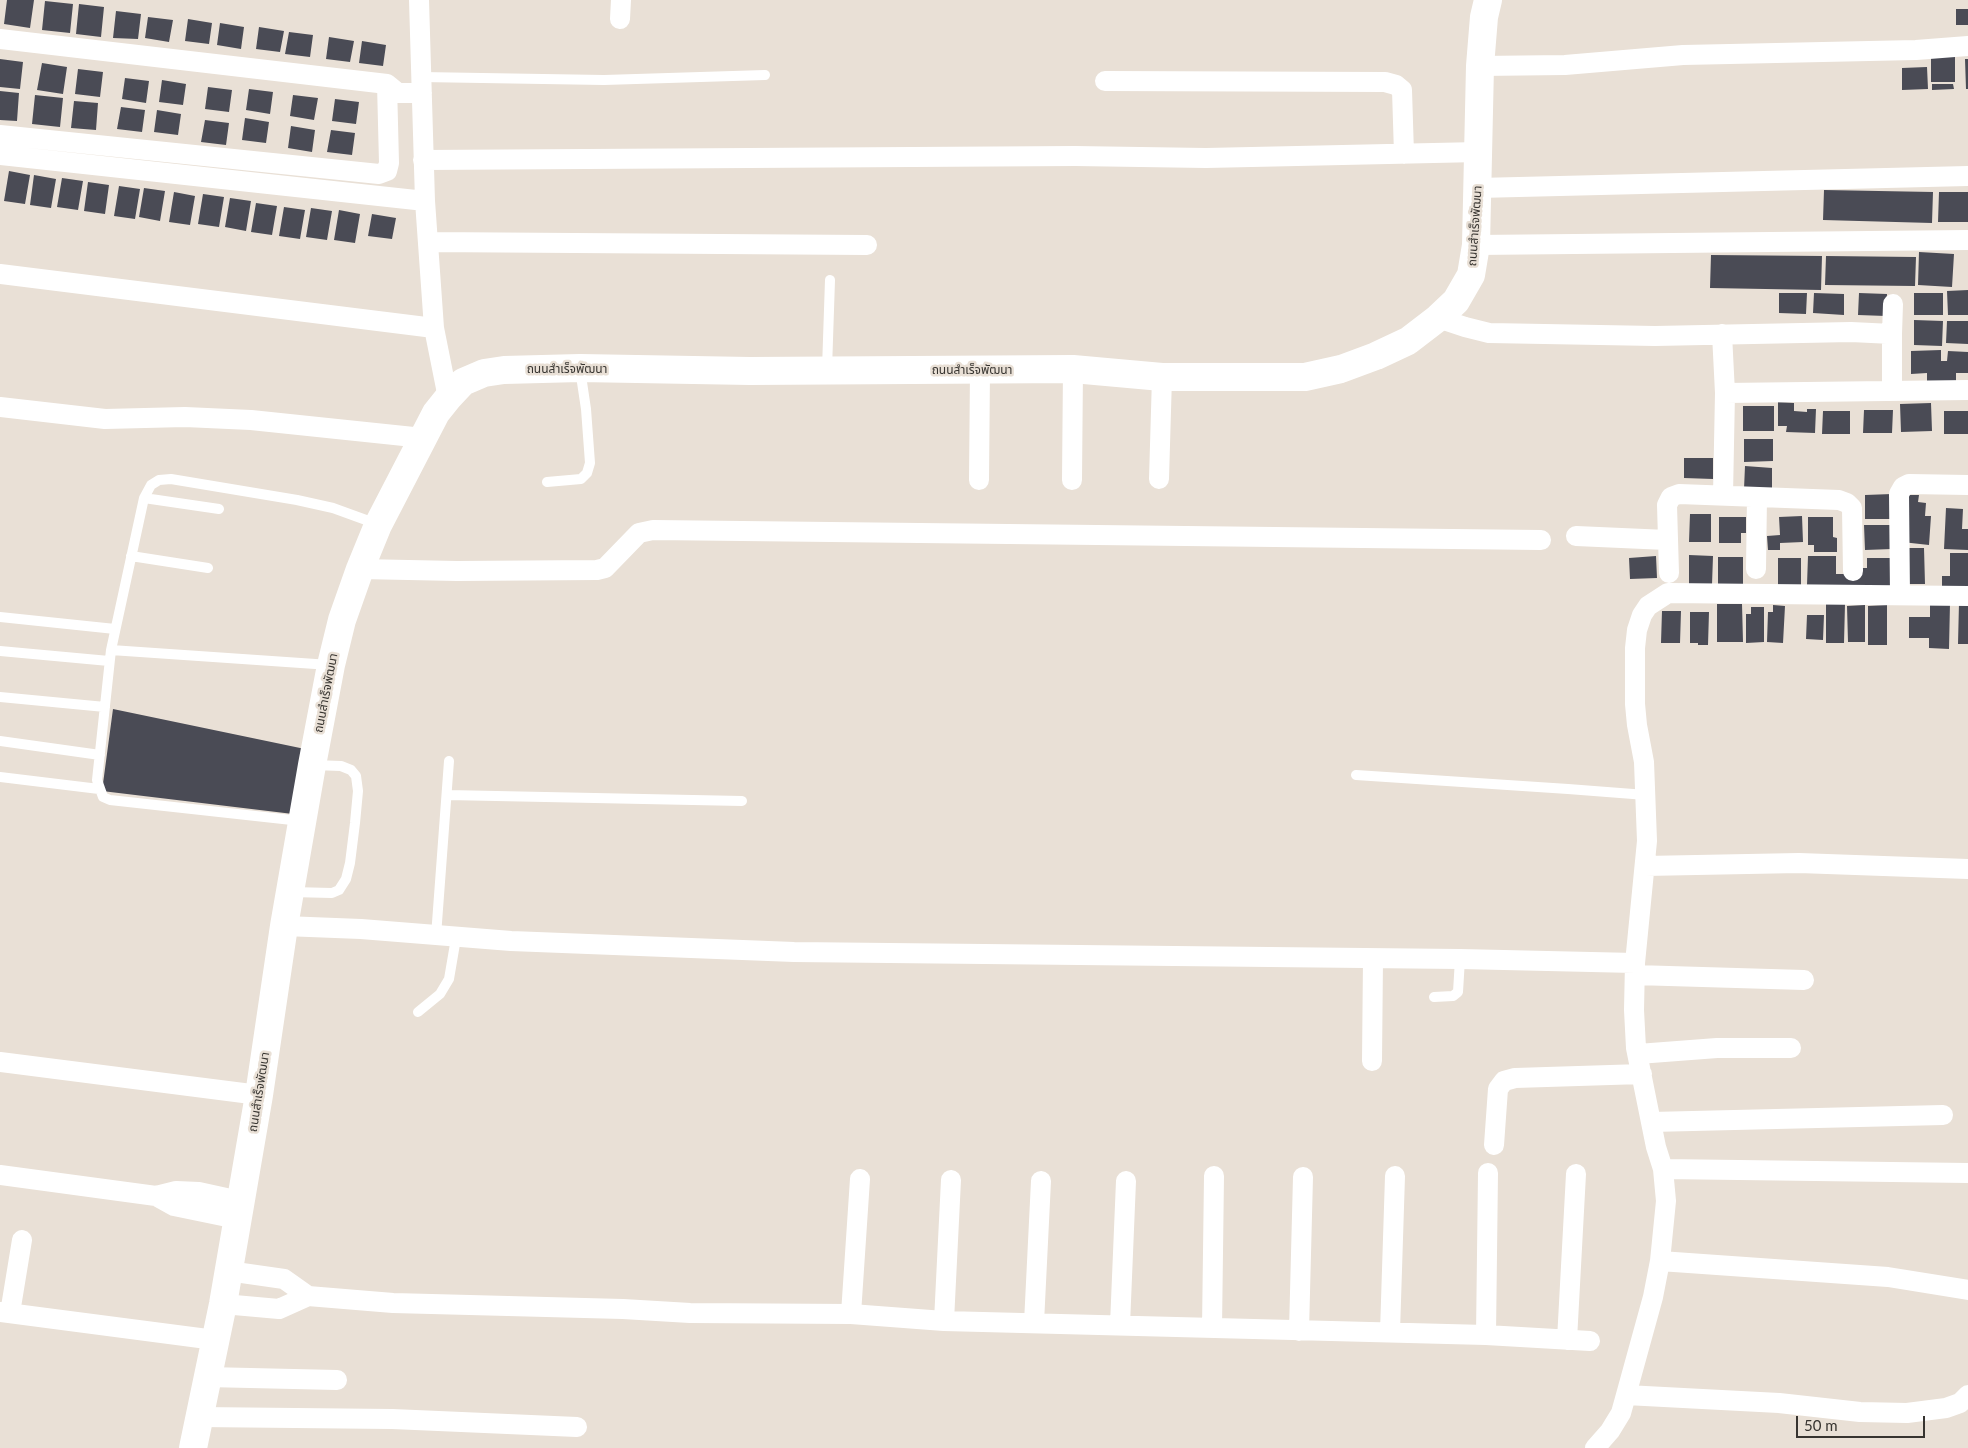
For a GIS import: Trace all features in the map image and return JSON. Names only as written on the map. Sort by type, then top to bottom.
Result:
[{"type":"street","points":[[419,0],[423,160],[434,328],[448,398]]},
{"type":"street","name":"ถนนสำเร็จพัฒนา","points":[[193,1448],[223,1304],[259,1095],[284,926],[331,665],[342,620],[378,524],[436,413],[448,398],[463,382],[484,373],[504,370],[580,368],[827,371],[1073,369],[1162,377],[1305,376],[1341,370],[1408,340],[1438,318],[1456,301],[1471,275],[1476,245],[1480,66],[1484,18],[1488,0]]},
{"type":"street","points":[[0,39],[387,84],[398,93],[422,85]]},
{"type":"street","points":[[1480,66],[1565,65],[1683,55],[1916,50],[1968,46]]},
{"type":"street","points":[[1105,81],[1385,82],[1396,85],[1402,90],[1404,154]]},
{"type":"street","points":[[0,135],[380,174],[386,171],[389,163],[387,84]]},
{"type":"street","points":[[423,160],[1065,156],[1206,158],[1479,152]]},
{"type":"street","points":[[0,155],[425,201]]},
{"type":"street","points":[[1478,188],[1968,176]]},
{"type":"street","points":[[1476,245],[1968,240]]},
{"type":"street","points":[[428,242],[867,245]]},
{"type":"street","points":[[0,274],[434,328]]},
{"type":"street","points":[[1892,391],[1893,304]]},
{"type":"street","points":[[1438,318],[1489,333],[1655,336],[1851,332],[1892,334]]},
{"type":"street","points":[[1722,334],[1725,393],[1723,495]]},
{"type":"street","points":[[1072,480],[1073,369]]},
{"type":"street","points":[[979,480],[980,370]]},
{"type":"street","points":[[1159,479],[1162,377]]},
{"type":"street","points":[[1725,393],[1968,390]]},
{"type":"street","points":[[0,407],[105,419],[185,417],[251,420],[423,438]]},
{"type":"street","points":[[1900,595],[1899,494],[1903,487],[1909,484],[1968,485]]},
{"type":"street","points":[[1669,573],[1667,505],[1671,497],[1678,494],[1839,500],[1848,503],[1852,508],[1853,571]]},
{"type":"street","points":[[1756,570],[1757,497]]},
{"type":"street","points":[[360,569],[457,571],[597,570],[605,568],[639,533],[653,530],[1542,540]]},
{"type":"street","points":[[1576,536],[1667,540]]},
{"type":"street","points":[[1595,1448],[1610,1431],[1621,1413],[1653,1297],[1660,1261],[1666,1201],[1664,1169],[1651,1122],[1638,1054],[1634,1010],[1635,969],[1647,842],[1644,762],[1635,704],[1634,648],[1642,615],[1648,606],[1668,593],[1968,596]]},
{"type":"street","points":[[1645,866],[1799,863],[1968,870]]},
{"type":"street","points":[[284,926],[361,929],[456,938],[794,952],[1460,959],[1804,980]]},
{"type":"street","points":[[1372,1061],[1373,959]]},
{"type":"street","points":[[1638,1054],[1717,1048],[1791,1048]]},
{"type":"street","points":[[0,1062],[259,1095]]},
{"type":"street","points":[[1494,1145],[1498,1089],[1504,1081],[1515,1078],[1642,1074]]},
{"type":"street","points":[[1651,1122],[1943,1115]]},
{"type":"street","points":[[1664,1169],[1968,1173]]},
{"type":"street","points":[[1486,1335],[1488,1173]]},
{"type":"street","points":[[1567,1340],[1576,1174]]},
{"type":"street","points":[[0,1175],[156,1196],[176,1191],[199,1192],[238,1210]]},
{"type":"street","points":[[1212,1328],[1214,1176]]},
{"type":"street","points":[[1390,1332],[1395,1176]]},
{"type":"street","points":[[1299,1331],[1303,1177]]},
{"type":"street","points":[[851,1314],[860,1179]]},
{"type":"street","points":[[944,1320],[951,1180]]},
{"type":"street","points":[[1034,1323],[1041,1181]]},
{"type":"street","points":[[1120,1325],[1126,1181]]},
{"type":"street","points":[[22,1240],[5,1312],[215,1340]]},
{"type":"street","points":[[1660,1261],[1888,1277],[1968,1290]]},
{"type":"street","points":[[228,1271],[284,1279],[308,1296]]},
{"type":"street","points":[[223,1304],[279,1309],[308,1296],[393,1303],[623,1309],[690,1313],[851,1314],[944,1320],[1486,1335],[1590,1341]]},
{"type":"street","points":[[208,1377],[337,1380]]},
{"type":"street","points":[[1626,1394],[1778,1403],[1860,1412],[1907,1413],[1946,1408],[1960,1403],[1968,1395]]},
{"type":"street","points":[[199,1417],[392,1419],[577,1427]]},
{"type":"lane","points":[[422,85],[765,75]]},
{"type":"lane","points":[[827,371],[830,280]]},
{"type":"lane","points":[[547,482],[581,479],[587,473],[590,463],[586,409],[580,368]]},
{"type":"lane","points":[[302,822],[110,800],[103,797],[99,789],[97,780],[109,662],[144,498],[151,485],[159,480],[171,479],[297,500],[333,508],[378,524]]},
{"type":"lane","points":[[144,498],[219,509]]},
{"type":"lane","points":[[131,556],[208,568]]},
{"type":"lane","points":[[0,617],[115,628]]},
{"type":"lane","points":[[0,650],[109,662]]},
{"type":"lane","points":[[111,650],[331,665]]},
{"type":"lane","points":[[0,697],[105,707]]},
{"type":"lane","points":[[0,741],[100,755]]},
{"type":"lane","points":[[436,936],[449,761]]},
{"type":"lane","points":[[290,892],[332,893],[339,890],[346,879],[350,863],[357,799],[356,776],[351,770],[342,766],[312,765]]},
{"type":"lane","points":[[1356,776],[1646,795]]},
{"type":"lane","points":[[0,777],[99,789]]},
{"type":"lane","points":[[447,795],[742,801]]},
{"type":"lane","points":[[418,1012],[440,994],[449,979],[456,938]]},
{"type":"lane","points":[[1434,997],[1452,996],[1458,992],[1460,959]]},
{"type":"building","points":[[7,0],[34,0],[30,28],[4,24]]},
{"type":"building","points":[[45,1],[73,4],[70,33],[42,30]]},
{"type":"building","points":[[79,4],[104,7],[101,37],[76,34]]},
{"type":"building","points":[[1956,9],[1968,9],[1968,25],[1956,25]]},
{"type":"building","points":[[116,11],[141,14],[138,39],[113,38]]},
{"type":"building","points":[[148,17],[173,20],[169,42],[145,38]]},
{"type":"building","points":[[188,19],[212,23],[209,44],[185,41]]},
{"type":"building","points":[[220,23],[244,27],[241,49],[217,45]]},
{"type":"building","points":[[259,27],[284,31],[280,52],[256,49]]},
{"type":"building","points":[[289,32],[313,35],[310,57],[285,54]]},
{"type":"building","points":[[329,37],[354,41],[350,62],[326,59]]},
{"type":"building","points":[[362,41],[386,45],[383,66],[359,63]]},
{"type":"building","points":[[1931,57],[1955,57],[1955,82],[1931,82]]},
{"type":"building","points":[[0,59],[23,62],[20,89],[0,87]]},
{"type":"building","points":[[1965,59],[1968,59],[1968,89],[1966,89]]},
{"type":"building","points":[[42,63],[67,67],[63,94],[37,90]]},
{"type":"building","points":[[1927,67],[1928,89],[1902,90],[1902,68]]},
{"type":"building","points":[[78,69],[103,72],[100,97],[75,94]]},
{"type":"building","points":[[125,78],[149,81],[146,103],[122,99]]},
{"type":"building","points":[[162,80],[186,84],[183,105],[159,102]]},
{"type":"building","points":[[1932,84],[1953,84],[1954,89],[1932,90]]},
{"type":"building","points":[[208,87],[232,90],[229,112],[205,109]]},
{"type":"building","points":[[249,89],[273,92],[270,114],[246,110]]},
{"type":"building","points":[[0,91],[19,93],[17,121],[0,120]]},
{"type":"building","points":[[35,95],[63,98],[60,127],[32,124]]},
{"type":"building","points":[[293,95],[318,98],[314,120],[290,116]]},
{"type":"building","points":[[335,99],[359,102],[356,124],[332,121]]},
{"type":"building","points":[[74,101],[98,103],[96,130],[71,128]]},
{"type":"building","points":[[121,107],[145,110],[142,132],[117,129]]},
{"type":"building","points":[[157,110],[181,114],[178,135],[154,132]]},
{"type":"building","points":[[245,118],[269,122],[266,143],[242,140]]},
{"type":"building","points":[[205,120],[229,123],[226,145],[201,142]]},
{"type":"building","points":[[291,126],[315,130],[312,152],[288,148]]},
{"type":"building","points":[[331,130],[355,133],[352,155],[327,152]]},
{"type":"building","points":[[9,171],[30,175],[25,204],[4,201]]},
{"type":"building","points":[[34,175],[56,179],[51,208],[30,205]]},
{"type":"building","points":[[62,178],[83,181],[78,210],[57,207]]},
{"type":"building","points":[[88,182],[109,185],[105,214],[84,211]]},
{"type":"building","points":[[119,186],[140,189],[135,219],[114,216]]},
{"type":"building","points":[[144,188],[165,191],[160,221],[139,217]]},
{"type":"building","points":[[1824,190],[1933,192],[1932,223],[1823,220]]},
{"type":"building","points":[[174,192],[195,196],[190,225],[169,222]]},
{"type":"building","points":[[1939,192],[1968,192],[1968,222],[1938,222]]},
{"type":"building","points":[[203,194],[224,197],[219,227],[198,224]]},
{"type":"building","points":[[230,198],[251,201],[246,231],[225,227]]},
{"type":"building","points":[[256,203],[277,206],[272,235],[251,232]]},
{"type":"building","points":[[284,207],[305,210],[300,239],[279,236]]},
{"type":"building","points":[[311,208],[332,211],[327,240],[306,237]]},
{"type":"building","points":[[339,210],[360,214],[355,243],[334,240]]},
{"type":"building","points":[[372,214],[396,218],[392,239],[368,236]]},
{"type":"building","points":[[1919,252],[1954,254],[1952,287],[1918,285]]},
{"type":"building","points":[[1711,255],[1822,256],[1821,290],[1710,288]]},
{"type":"building","points":[[1826,256],[1916,257],[1915,286],[1825,285]]},
{"type":"building","points":[[1968,290],[1968,315],[1948,315],[1947,291]]},
{"type":"building","points":[[1779,293],[1807,293],[1806,314],[1779,313]]},
{"type":"building","points":[[1814,293],[1844,294],[1844,315],[1813,313]]},
{"type":"building","points":[[1859,293],[1887,294],[1886,316],[1858,315]]},
{"type":"building","points":[[1914,293],[1943,293],[1943,315],[1914,315]]},
{"type":"building","points":[[1914,320],[1943,321],[1942,346],[1914,345]]},
{"type":"building","points":[[1947,321],[1968,321],[1968,344],[1946,343]]},
{"type":"building","points":[[1941,350],[1941,361],[1947,361],[1948,351],[1968,352],[1968,373],[1956,373],[1956,384],[1927,383],[1927,373],[1911,374],[1911,351]]},
{"type":"building","points":[[1778,402],[1794,403],[1794,411],[1807,412],[1807,409],[1816,409],[1815,433],[1786,432],[1787,426],[1778,426]]},
{"type":"building","points":[[1931,403],[1932,431],[1901,432],[1900,404]]},
{"type":"building","points":[[1743,406],[1774,406],[1774,431],[1743,431]]},
{"type":"building","points":[[1864,410],[1893,410],[1892,433],[1863,433]]},
{"type":"building","points":[[1823,411],[1850,411],[1850,434],[1822,434]]},
{"type":"building","points":[[1944,411],[1968,411],[1968,434],[1944,434]]},
{"type":"building","points":[[1744,439],[1773,439],[1773,461],[1744,462]]},
{"type":"building","points":[[1684,458],[1713,458],[1713,479],[1684,478]]},
{"type":"building","points":[[1745,466],[1772,468],[1772,490],[1744,489]]},
{"type":"building","points":[[1892,494],[1893,519],[1865,519],[1865,495]]},
{"type":"building","points":[[1903,495],[1919,495],[1918,502],[1926,503],[1925,516],[1931,516],[1929,545],[1902,542]]},
{"type":"building","points":[[1946,508],[1963,509],[1962,529],[1968,529],[1968,550],[1944,549]]},
{"type":"building","points":[[1690,514],[1711,514],[1711,542],[1689,542]]},
{"type":"building","points":[[1802,516],[1803,542],[1780,543],[1780,550],[1768,550],[1767,536],[1780,535],[1779,517]]},
{"type":"building","points":[[1719,517],[1746,517],[1746,533],[1741,533],[1741,543],[1719,543]]},
{"type":"building","points":[[1808,517],[1833,517],[1833,537],[1837,538],[1837,552],[1814,552],[1814,545],[1808,545]]},
{"type":"building","points":[[1864,525],[1892,525],[1892,549],[1865,550]]},
{"type":"building","points":[[1902,548],[1924,548],[1925,584],[1903,584]]},
{"type":"building","points":[[1950,553],[1968,553],[1968,591],[1942,591],[1942,576],[1950,576]]},
{"type":"building","points":[[1689,555],[1713,556],[1712,585],[1689,584]]},
{"type":"building","points":[[1656,556],[1657,578],[1630,579],[1629,558]]},
{"type":"building","points":[[1808,556],[1836,556],[1836,574],[1858,574],[1858,568],[1867,568],[1867,558],[1892,558],[1892,587],[1807,585]]},
{"type":"building","points":[[1718,557],[1743,557],[1743,584],[1718,585]]},
{"type":"building","points":[[1778,558],[1801,558],[1801,585],[1778,585]]},
{"type":"building","points":[[1930,602],[1950,603],[1949,649],[1929,648],[1929,638],[1909,638],[1909,617],[1930,617]]},
{"type":"building","points":[[1959,603],[1968,603],[1968,644],[1958,644]]},
{"type":"building","points":[[1717,604],[1742,604],[1743,642],[1717,642]]},
{"type":"building","points":[[1826,604],[1845,604],[1844,643],[1826,643]]},
{"type":"building","points":[[1773,605],[1785,606],[1783,643],[1767,642],[1768,612],[1773,612]]},
{"type":"building","points":[[1865,605],[1865,642],[1848,642],[1847,606]]},
{"type":"building","points":[[1887,605],[1887,645],[1868,645],[1868,606]]},
{"type":"building","points":[[1751,607],[1764,607],[1764,642],[1746,643],[1746,614],[1751,614]]},
{"type":"building","points":[[1662,611],[1681,611],[1680,643],[1661,643]]},
{"type":"building","points":[[1690,612],[1709,612],[1708,645],[1690,643]]},
{"type":"building","points":[[1807,615],[1824,615],[1823,640],[1806,639]]},
{"type":"building","points":[[113,709],[305,749],[293,814],[102,791]]}]
